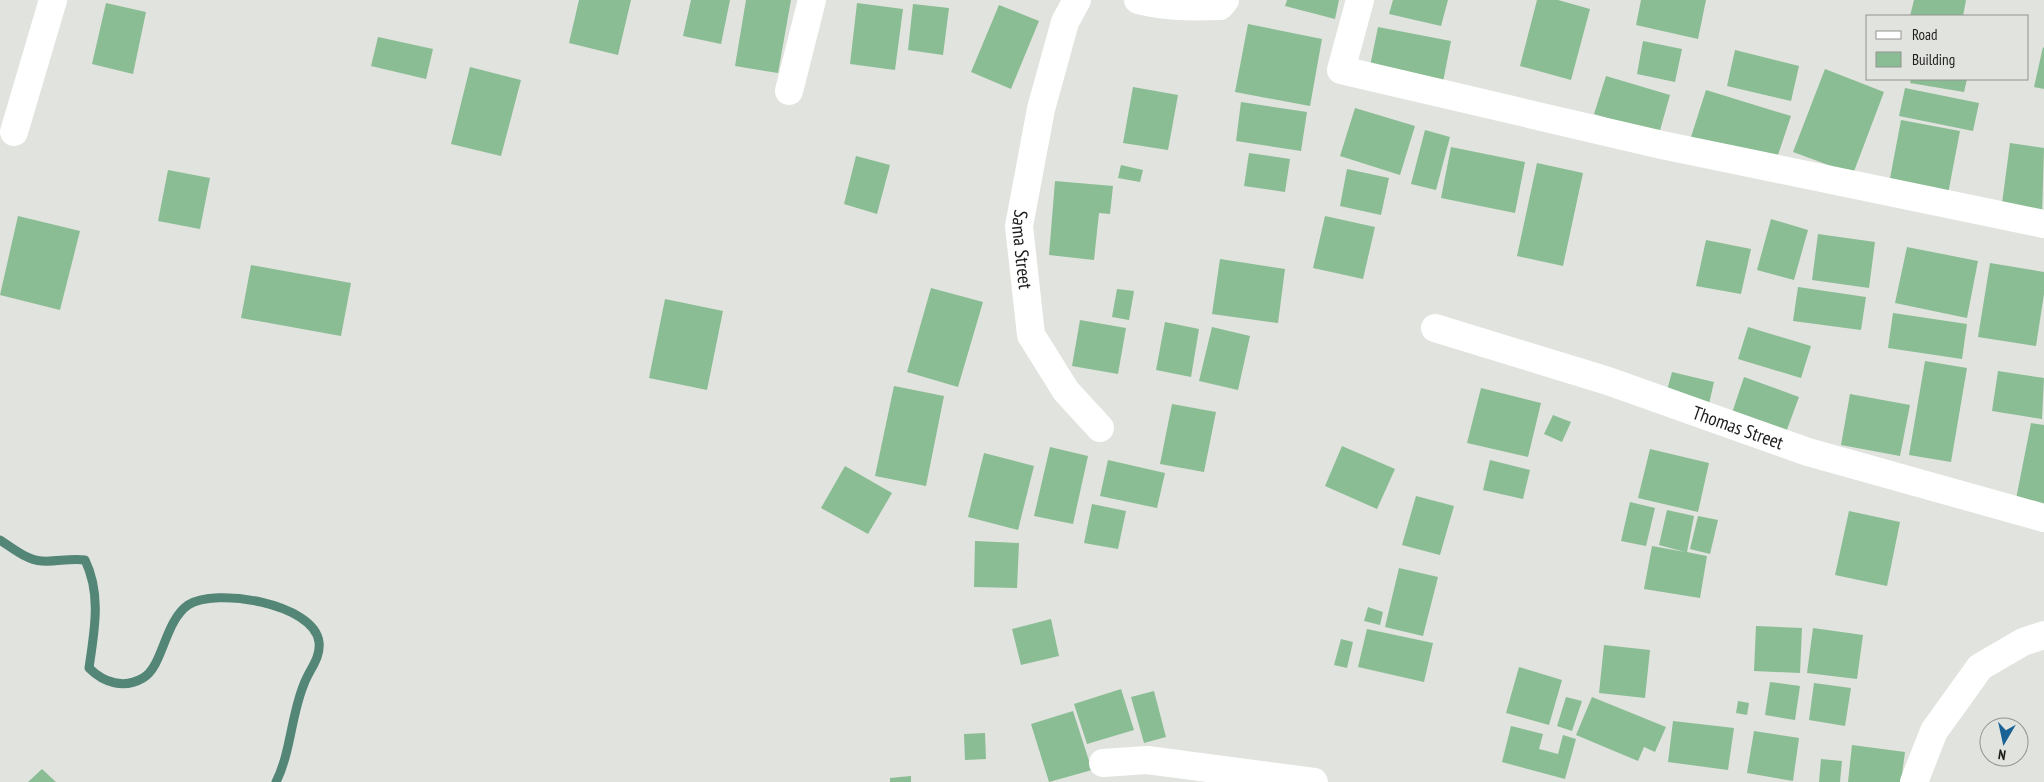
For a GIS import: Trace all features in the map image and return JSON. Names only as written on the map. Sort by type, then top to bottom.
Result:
[{"type":"street","points":[[14,132],[53,0]]},
{"type":"street","points":[[789,91],[812,0]]},
{"type":"street","points":[[1138,0],[1162,6],[1194,7],[1220,6],[1225,0]]},
{"type":"street","points":[[1360,0],[1341,70],[1662,145],[2044,224]]},
{"type":"street","name":"Sama Street","points":[[1071,11],[1041,108],[1019,226],[1031,335],[1066,391],[1100,428]]},
{"type":"street","name":"Thomas Street","points":[[1436,328],[1608,381],[1808,452],[2044,518]]},
{"type":"street","points":[[1914,782],[1934,730],[1980,667],[2023,642],[2044,635]]},
{"type":"street","points":[[1103,763],[1147,760],[1314,782]]},
{"type":"building","points":[[579,0],[631,0],[618,55],[569,43]]},
{"type":"building","points":[[691,0],[730,0],[721,44],[683,36]]},
{"type":"building","points":[[746,0],[791,0],[778,73],[735,66]]},
{"type":"building","points":[[1287,0],[1339,0],[1335,19],[1285,6]]},
{"type":"building","points":[[1393,0],[1448,0],[1441,26],[1389,14]]},
{"type":"building","points":[[1537,0],[1558,0],[1590,9],[1571,80],[1520,66]]},
{"type":"building","points":[[1641,0],[1706,0],[1698,39],[1636,25]]},
{"type":"building","points":[[1914,0],[1966,0],[1963,15],[1910,15]]},
{"type":"building","points":[[106,3],[146,12],[133,74],[92,64]]},
{"type":"building","points":[[857,3],[903,9],[895,70],[850,64]]},
{"type":"building","points":[[913,4],[949,8],[943,55],[908,50]]},
{"type":"building","points":[[999,5],[1039,21],[1011,89],[971,72]]},
{"type":"building","points":[[1248,24],[1322,39],[1310,106],[1235,92]]},
{"type":"building","points":[[1378,27],[1451,41],[1442,87],[1369,71]]},
{"type":"building","points":[[378,37],[433,49],[426,79],[371,66]]},
{"type":"building","points":[[1643,41],[1682,49],[1675,82],[1637,74]]},
{"type":"building","points":[[2044,48],[2044,89],[2034,87]]},
{"type":"building","points":[[1735,50],[1799,66],[1791,101],[1727,86]]},
{"type":"building","points":[[470,67],[521,80],[501,156],[451,144]]},
{"type":"building","points":[[1825,69],[1884,92],[1853,174],[1793,152]]},
{"type":"building","points":[[1606,76],[1670,95],[1659,134],[1594,114]]},
{"type":"building","points":[[1911,80],[1967,80],[1964,92],[1910,83]]},
{"type":"building","points":[[1133,87],[1178,95],[1168,150],[1123,143]]},
{"type":"building","points":[[1905,88],[1979,103],[1973,131],[1899,116]]},
{"type":"building","points":[[1706,90],[1791,116],[1775,164],[1691,137]]},
{"type":"building","points":[[1241,102],[1307,112],[1301,151],[1236,141]]},
{"type":"building","points":[[1355,108],[1415,126],[1400,175],[1340,156]]},
{"type":"building","points":[[1901,120],[1960,131],[1947,199],[1888,189]]},
{"type":"building","points":[[1425,130],[1450,137],[1436,190],[1411,184]]},
{"type":"building","points":[[2010,143],[2044,148],[2042,217],[2001,211]]},
{"type":"building","points":[[1451,147],[1525,162],[1515,213],[1441,198]]},
{"type":"building","points":[[1249,153],[1290,159],[1285,192],[1244,186]]},
{"type":"building","points":[[856,156],[890,165],[877,214],[844,204]]},
{"type":"building","points":[[1537,163],[1583,173],[1563,266],[1517,256]]},
{"type":"building","points":[[1121,165],[1143,170],[1140,182],[1118,178]]},
{"type":"building","points":[[1347,169],[1389,178],[1381,215],[1340,206]]},
{"type":"building","points":[[168,170],[210,178],[200,229],[158,221]]},
{"type":"building","points":[[1055,181],[1113,186],[1110,214],[1099,213],[1094,260],[1049,255]]},
{"type":"building","points":[[18,216],[80,231],[60,310],[0,295]]},
{"type":"building","points":[[1325,216],[1375,227],[1363,279],[1313,268]]},
{"type":"building","points":[[1771,219],[1808,230],[1794,280],[1757,270]]},
{"type":"building","points":[[1818,234],[1875,242],[1869,288],[1812,280]]},
{"type":"building","points":[[1706,240],[1751,249],[1741,294],[1696,286]]},
{"type":"building","points":[[1907,247],[1978,261],[1967,318],[1895,303]]},
{"type":"building","points":[[1220,259],[1285,269],[1278,323],[1212,314]]},
{"type":"building","points":[[1990,263],[2044,272],[2044,294],[2036,346],[1978,337]]},
{"type":"building","points":[[251,265],[351,283],[341,336],[241,318]]},
{"type":"building","points":[[1798,287],[1866,297],[1861,330],[1793,321]]},
{"type":"building","points":[[931,288],[983,302],[958,387],[907,372]]},
{"type":"building","points":[[1117,289],[1134,291],[1129,320],[1112,317]]},
{"type":"building","points":[[665,299],[723,311],[707,390],[649,378]]},
{"type":"building","points":[[1893,313],[1967,324],[1962,359],[1888,348]]},
{"type":"building","points":[[1080,320],[1126,328],[1118,374],[1072,366]]},
{"type":"building","points":[[1165,322],[1199,329],[1191,377],[1156,370]]},
{"type":"building","points":[[1212,327],[1250,336],[1238,390],[1199,381]]},
{"type":"building","points":[[1748,327],[1811,346],[1801,378],[1738,359]]},
{"type":"building","points":[[1925,361],[1967,368],[1951,462],[1909,455]]},
{"type":"building","points":[[1998,371],[2044,378],[2042,419],[1992,411]]},
{"type":"building","points":[[1672,372],[1714,382],[1709,404],[1666,394]]},
{"type":"building","points":[[1744,377],[1799,397],[1785,435],[1731,416]]},
{"type":"building","points":[[894,386],[944,396],[926,486],[875,476]]},
{"type":"building","points":[[1481,388],[1541,403],[1528,457],[1467,443]]},
{"type":"building","points":[[1850,394],[1910,405],[1900,456],[1841,445]]},
{"type":"building","points":[[1172,404],[1216,412],[1204,472],[1160,464]]},
{"type":"building","points":[[1553,415],[1571,422],[1562,442],[1544,434]]},
{"type":"building","points":[[2031,423],[2044,425],[2044,510],[2015,504]]},
{"type":"building","points":[[1342,446],[1395,469],[1377,509],[1325,486]]},
{"type":"building","points":[[1050,447],[1088,456],[1073,524],[1034,516]]},
{"type":"building","points":[[1650,449],[1709,463],[1698,512],[1638,498]]},
{"type":"building","points":[[984,453],[1034,466],[1018,530],[968,517]]},
{"type":"building","points":[[1108,460],[1165,473],[1157,508],[1100,496]]},
{"type":"building","points":[[1490,460],[1530,470],[1523,499],[1483,490]]},
{"type":"building","points":[[845,466],[892,493],[868,534],[821,508]]},
{"type":"building","points":[[1416,496],[1454,506],[1440,555],[1402,545]]},
{"type":"building","points":[[1630,502],[1655,508],[1646,546],[1621,541]]},
{"type":"building","points":[[1092,504],[1126,511],[1118,549],[1084,543]]},
{"type":"building","points":[[1667,510],[1694,516],[1687,552],[1707,556],[1700,598],[1644,589],[1652,546],[1685,552],[1659,545]]},
{"type":"building","points":[[1849,511],[1900,522],[1887,586],[1835,575]]},
{"type":"building","points":[[1698,516],[1718,520],[1710,554],[1690,549]]},
{"type":"building","points":[[975,541],[1019,543],[1017,588],[974,587]]},
{"type":"building","points":[[1399,568],[1438,577],[1423,636],[1385,627]]},
{"type":"building","points":[[1368,607],[1383,612],[1380,625],[1364,621]]},
{"type":"building","points":[[1051,619],[1059,656],[1021,665],[1012,629]]},
{"type":"building","points":[[1756,626],[1802,628],[1800,673],[1754,671]]},
{"type":"building","points":[[1813,628],[1863,635],[1857,679],[1807,673]]},
{"type":"building","points":[[1367,629],[1433,643],[1424,682],[1358,667]]},
{"type":"building","points":[[1341,639],[1353,642],[1347,668],[1334,665]]},
{"type":"building","points":[[1604,645],[1650,650],[1645,698],[1599,693]]},
{"type":"building","points":[[1519,667],[1562,680],[1549,725],[1506,713]]},
{"type":"building","points":[[1770,682],[1800,686],[1795,720],[1765,715]]},
{"type":"building","points":[[1814,683],[1851,688],[1845,726],[1809,720]]},
{"type":"building","points":[[1121,689],[1134,730],[1087,744],[1074,704]]},
{"type":"building","points":[[1154,691],[1166,737],[1144,743],[1131,697]]},
{"type":"building","points":[[1566,697],[1582,701],[1572,731],[1557,726]]},
{"type":"building","points":[[1592,697],[1666,727],[1655,752],[1644,747],[1638,761],[1576,735]]},
{"type":"building","points":[[1738,701],[1749,703],[1747,715],[1736,713]]},
{"type":"building","points":[[1073,711],[1092,770],[1049,782],[1031,724]]},
{"type":"building","points":[[1673,721],[1734,728],[1728,770],[1668,762]]},
{"type":"building","points":[[1511,726],[1543,734],[1539,749],[1558,754],[1563,735],[1576,739],[1565,779],[1502,762]]},
{"type":"building","points":[[1754,731],[1799,738],[1793,781],[1747,773]]},
{"type":"building","points":[[985,733],[986,759],[965,760],[964,734]]},
{"type":"building","points":[[1852,745],[1905,752],[1901,782],[1848,782]]},
{"type":"building","points":[[1821,759],[1842,761],[1840,782],[1819,782]]},
{"type":"building","points":[[42,769],[56,782],[28,782]]},
{"type":"building","points":[[911,776],[911,782],[890,782],[890,778]]},
{"type":"waterway","points":[[0,540],[20,553],[36,560],[85,560],[94,587],[95,600],[89,668],[101,677],[115,683],[122,684],[136,681],[150,672],[160,655],[168,633],[180,613],[188,605],[201,600],[219,598],[261,602],[282,608],[300,617],[313,628],[319,642],[318,653],[296,708],[285,758],[276,782]]}]
